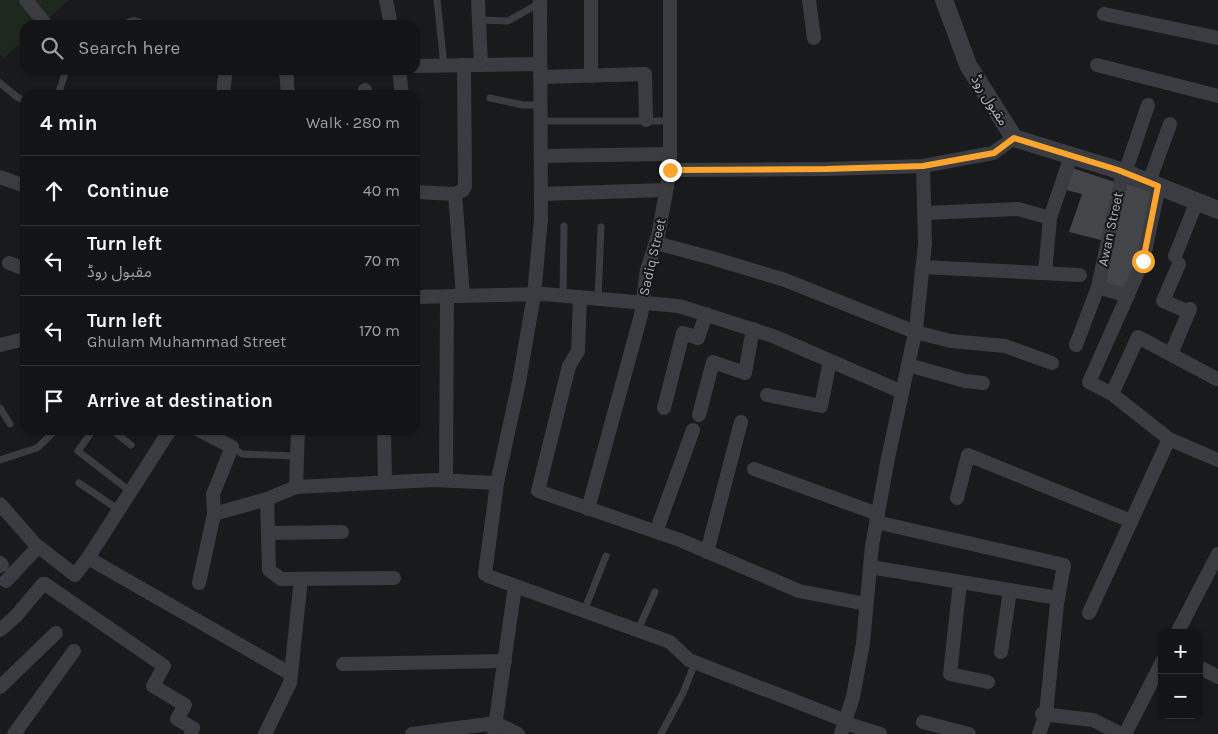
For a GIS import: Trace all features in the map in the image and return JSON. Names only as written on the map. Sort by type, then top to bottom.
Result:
[{"type":"street","points":[[26,0],[42,20]]},
{"type":"street","points":[[386,0],[390,20]]},
{"type":"street","points":[[478,0],[481,65]]},
{"type":"street","points":[[591,0],[591,76]]},
{"type":"street","name":"Sadiq Street","points":[[588,508],[641,315],[647,270],[656,243],[670,170],[670,0]]},
{"type":"street","points":[[809,0],[814,38]]},
{"type":"street","name":"مقبول روڈ","points":[[944,0],[968,65],[1014,138],[1124,172],[1218,210]]},
{"type":"street","points":[[540,2],[541,219],[534,294],[519,382],[497,483],[485,574],[670,642],[689,660],[695,663],[844,726],[880,734]]},
{"type":"street","points":[[1104,14],[1218,38]]},
{"type":"street","points":[[420,192],[455,194],[463,190],[465,186],[464,65]]},
{"type":"street","points":[[420,66],[481,65],[591,76],[645,74],[646,120]]},
{"type":"street","points":[[1097,65],[1218,96]]},
{"type":"street","points":[[286,75],[288,90]]},
{"type":"street","points":[[400,75],[401,90]]},
{"type":"street","points":[[224,90],[225,76]]},
{"type":"street","name":"Awan Street","points":[[1076,345],[1098,287],[1124,172],[1148,105]]},
{"type":"street","points":[[1170,124],[1154,184],[1143,261],[1090,382],[1112,394],[1169,439],[1218,460]]},
{"type":"street","points":[[670,170],[923,166],[994,153],[1014,138]]},
{"type":"street","points":[[541,156],[670,154]]},
{"type":"street","points":[[1045,273],[1050,218],[1071,156]]},
{"type":"street","points":[[844,726],[853,697],[863,643],[870,567],[877,518],[915,332],[925,244],[923,166]]},
{"type":"street","points":[[0,177],[20,184]]},
{"type":"street","points":[[541,194],[666,190]]},
{"type":"street","points":[[455,194],[463,296]]},
{"type":"street","points":[[1171,354],[1190,310],[1163,301],[1197,201]]},
{"type":"street","points":[[924,213],[1018,209],[1050,218]]},
{"type":"street","points":[[656,243],[785,280],[915,332],[951,341],[1005,346],[1052,363]]},
{"type":"street","points":[[9,263],[20,267]]},
{"type":"street","points":[[923,268],[1080,275]]},
{"type":"street","points":[[1098,287],[1128,296]]},
{"type":"street","points":[[420,298],[534,294],[679,306],[773,336],[902,392]]},
{"type":"street","points":[[446,480],[447,296]]},
{"type":"street","points":[[580,297],[578,351],[569,366],[537,489],[539,492],[656,532],[798,591],[866,604]]},
{"type":"street","points":[[664,408],[683,333],[698,338],[706,314]]},
{"type":"street","points":[[699,415],[713,362],[745,373],[753,329]]},
{"type":"street","points":[[1112,394],[1138,337],[1218,380]]},
{"type":"street","points":[[0,345],[20,340]]},
{"type":"street","points":[[767,395],[821,406],[830,361]]},
{"type":"street","points":[[908,365],[964,381],[983,384]]},
{"type":"street","points":[[707,552],[741,422]]},
{"type":"street","points":[[656,532],[693,430]]},
{"type":"street","points":[[0,504],[38,547],[74,575],[88,558],[167,435]]},
{"type":"street","points":[[199,583],[214,514],[213,494],[232,447],[209,435]]},
{"type":"street","points":[[296,487],[298,435]]},
{"type":"street","points":[[384,435],[385,482]]},
{"type":"street","points":[[1089,613],[1169,439]]},
{"type":"street","points":[[958,498],[968,455],[1131,521]]},
{"type":"street","points":[[754,469],[877,518],[1064,565],[1058,598],[1044,714],[1039,734]]},
{"type":"street","points":[[214,514],[296,487],[446,480],[497,483]]},
{"type":"street","points":[[267,498],[269,570],[280,579],[394,578]]},
{"type":"street","points":[[268,533],[342,532]]},
{"type":"street","points":[[6,581],[38,547]]},
{"type":"street","points":[[1179,629],[1214,573],[1218,554]]},
{"type":"street","points":[[88,558],[291,674]]},
{"type":"street","points":[[0,562],[2,565],[0,566]]},
{"type":"street","points":[[870,567],[1058,598]]},
{"type":"street","points":[[265,734],[290,683],[301,579]]},
{"type":"street","points":[[960,582],[950,674],[988,682]]},
{"type":"street","points":[[0,630],[16,616],[45,584],[164,666],[154,686],[185,705],[177,719],[193,728],[191,734]]},
{"type":"street","points":[[495,729],[515,586]]},
{"type":"street","points":[[1001,652],[1010,590]]},
{"type":"street","points":[[0,687],[56,633]]},
{"type":"street","points":[[14,734],[74,651]]},
{"type":"street","points":[[343,664],[505,661]]},
{"type":"street","points":[[1203,669],[1218,676]]},
{"type":"street","points":[[1125,734],[1158,670]]},
{"type":"street","points":[[1044,714],[1093,720],[1121,734]]},
{"type":"street","points":[[1089,734],[1093,720]]},
{"type":"street","points":[[923,722],[968,734]]},
{"type":"street","points":[[412,734],[495,729],[518,734]]},
{"type":"lane","points":[[437,0],[444,66]]},
{"type":"lane","points":[[479,20],[508,21],[540,2]]},
{"type":"lane","points":[[60,90],[64,75]]},
{"type":"lane","points":[[0,83],[20,98]]},
{"type":"lane","points":[[490,98],[523,105],[540,105]]},
{"type":"lane","points":[[540,121],[670,121]]},
{"type":"lane","points":[[563,296],[564,226]]},
{"type":"lane","points":[[598,299],[601,227]]},
{"type":"lane","points":[[0,408],[10,424]]},
{"type":"lane","points":[[0,460],[37,448],[51,435]]},
{"type":"lane","points":[[89,435],[78,451],[131,492]]},
{"type":"lane","points":[[118,435],[131,445]]},
{"type":"lane","points":[[232,447],[242,454],[297,456]]},
{"type":"lane","points":[[79,483],[119,510]]},
{"type":"lane","points":[[584,611],[606,556]]},
{"type":"lane","points":[[638,630],[655,592]]},
{"type":"lane","points":[[661,734],[683,693],[695,663]]},
{"type":"shaded area","points":[[0,0],[69,0],[47,20],[20,20],[20,44],[4,58],[0,54]]},
{"type":"building","points":[[1069,167],[1115,182],[1105,241],[1069,232],[1082,194],[1062,189]]},
{"type":"building","points":[[1122,182],[1155,193],[1146,236],[1126,295],[1099,286]]},
{"type":"route","points":[[670,170],[923,166],[994,153],[1014,138],[1118,170],[1158,186],[1143,261]]}]
